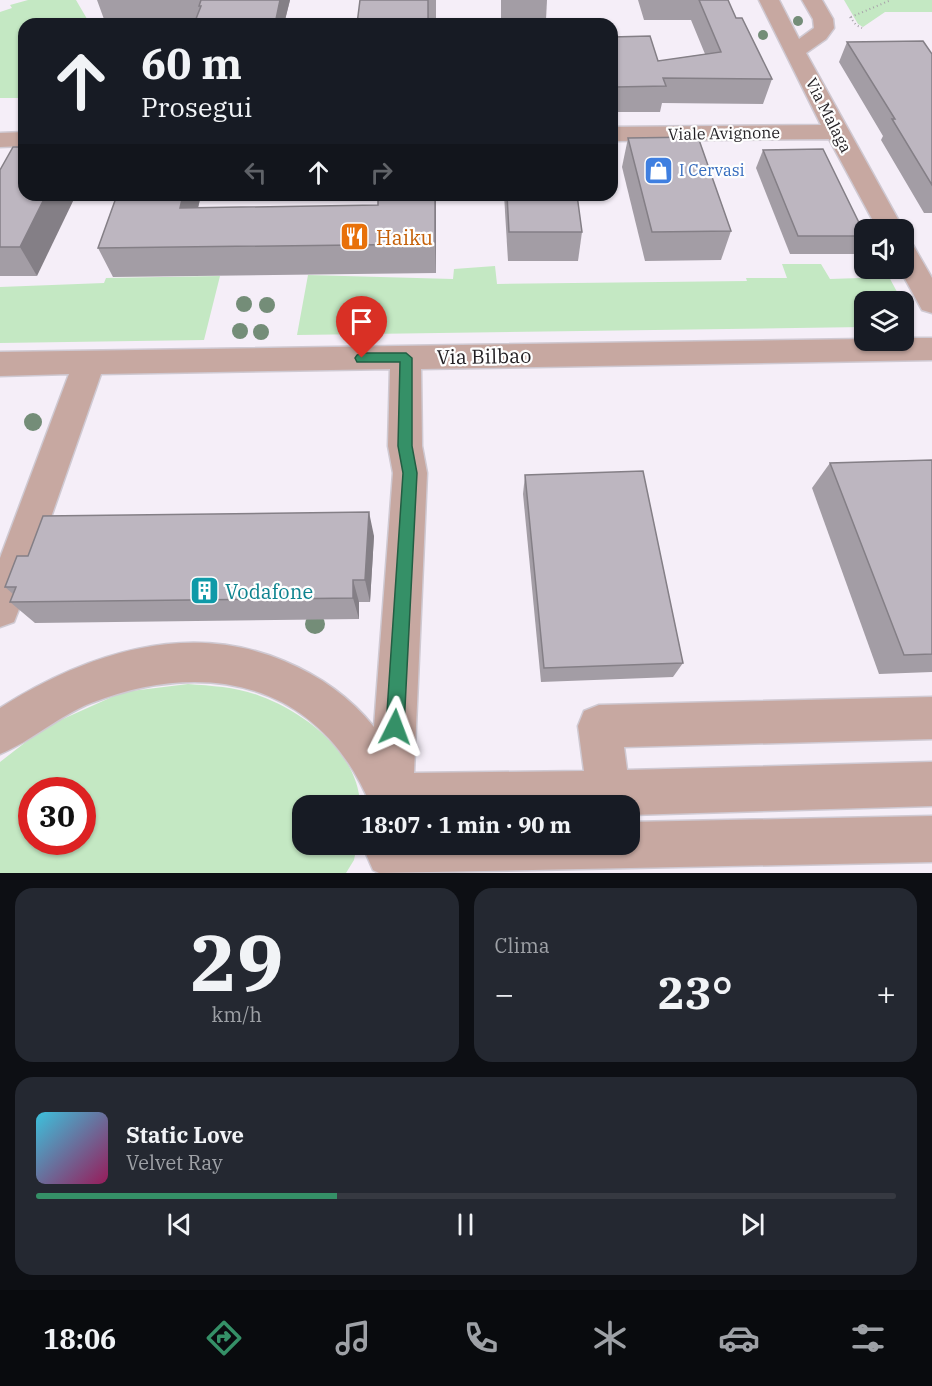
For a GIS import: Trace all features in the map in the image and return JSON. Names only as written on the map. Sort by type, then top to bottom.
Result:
[{"type":"street","name":"Via Malaga","points":[[769,0],[836,132],[885,219]]},
{"type":"street","points":[[796,50],[819,35],[824,28],[823,19],[812,0]]},
{"type":"street","name":"Viale Avignone","points":[[618,134],[836,132]]},
{"type":"street","points":[[0,140],[18,139]]},
{"type":"street","points":[[914,271],[932,303]]},
{"type":"street","name":"Via Bilbao","points":[[0,364],[932,349]]},
{"type":"street","points":[[391,795],[410,473],[405,446],[406,358]]},
{"type":"street","points":[[0,609],[89,363]]},
{"type":"street","points":[[0,733],[63,693],[115,674],[147,666],[184,662],[235,665],[288,683],[335,714],[357,739],[388,795]]},
{"type":"street","points":[[609,793],[599,726],[932,718]]},
{"type":"street","points":[[547,795],[932,784]]},
{"type":"street","points":[[387,861],[461,849],[932,838]]},
{"type":"path","points":[[851,17],[867,12],[884,1],[891,0]]},
{"type":"green space","points":[[28,0],[76,0],[86,18],[18,18],[18,98],[0,98],[0,12],[12,8],[10,5]]},
{"type":"green space","points":[[844,0],[932,0],[932,12],[885,12],[863,27],[858,24]]},
{"type":"green space","points":[[782,264],[821,264],[830,279],[890,279],[897,291],[854,291],[854,327],[297,335],[308,275],[453,279],[454,269],[495,266],[497,284],[747,281],[746,278],[787,278]]},
{"type":"green space","points":[[220,276],[204,340],[0,343],[0,287],[104,283],[106,278]]},
{"type":"green space","points":[[188,684],[234,689],[277,703],[311,724],[340,752],[350,769],[358,795],[292,795],[292,855],[355,855],[354,860],[346,873],[0,873],[0,762],[45,727],[123,692]]},
{"type":"building","points":[[201,0],[280,0],[276,18],[196,18],[201,6],[199,6]]},
{"type":"building","points":[[360,0],[428,0],[428,18],[358,18]]},
{"type":"building","points":[[699,0],[728,0],[736,18],[742,18],[772,79],[663,78],[666,86],[618,87],[618,37],[650,36],[658,61],[721,52]]},
{"type":"building","points":[[923,41],[932,54],[932,185],[892,119],[895,119],[847,42]]},
{"type":"building","points":[[698,137],[731,231],[652,232],[628,138]]},
{"type":"building","points":[[13,147],[18,147],[18,201],[43,201],[20,247],[0,247],[0,170]]},
{"type":"building","points":[[823,149],[857,219],[854,219],[854,236],[798,236],[763,150]]},
{"type":"building","points":[[115,201],[182,201],[180,208],[378,205],[378,201],[435,201],[435,244],[98,248]]},
{"type":"building","points":[[507,201],[578,201],[582,232],[509,232]]},
{"type":"building","points":[[932,460],[932,654],[904,655],[830,463]]},
{"type":"building","points":[[643,471],[683,663],[544,668],[525,475]]},
{"type":"building","name":"Vodafone","points":[[369,512],[365,580],[353,580],[353,598],[10,602],[16,587],[5,587],[17,556],[28,556],[43,516]]},
{"type":"place","name":"I Cervasi","points":[[658,170]]},
{"type":"place","name":"Haiku","points":[[355,237]]},
{"type":"place","name":"Vodafone","points":[[204,591]]},
{"type":"route","points":[[362,358],[406,358],[405,446],[410,473],[395,727]]}]
